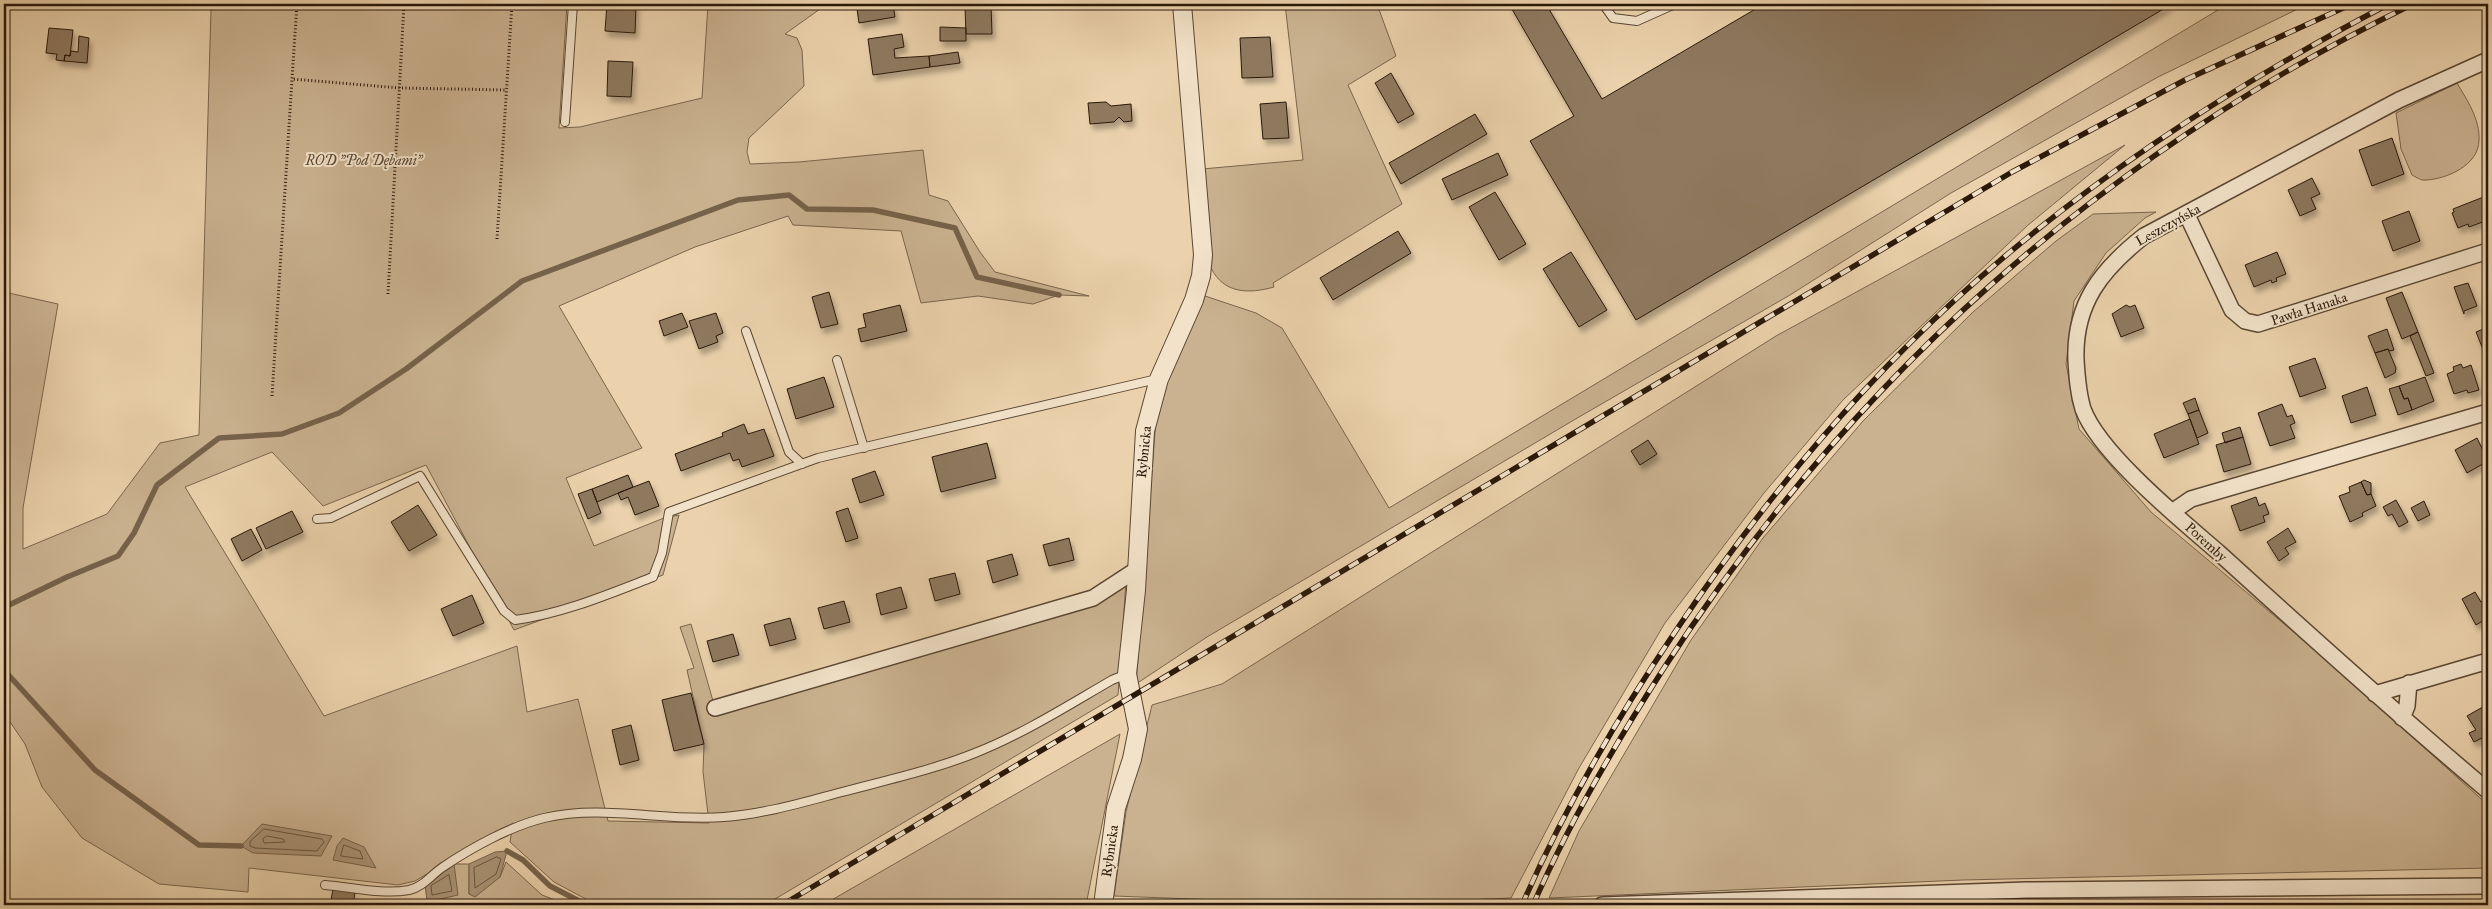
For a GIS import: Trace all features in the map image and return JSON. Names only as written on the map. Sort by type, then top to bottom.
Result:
[{"type":"street","name":"Rybnicka","points":[[1103,905],[1116,808],[1132,758],[1138,729],[1127,674],[1144,440],[1160,379],[1192,306],[1202,270],[1182,4]]},
{"type":"street","name":"Leszczyńska","points":[[2172,512],[2116,455],[2088,420],[2078,388],[2076,343],[2078,324],[2084,307],[2108,270],[2144,236],[2187,215],[2385,107],[2488,60]]},
{"type":"street","name":"Pawła Hanaka","points":[[2187,215],[2232,310],[2245,321],[2258,324],[2488,251]]},
{"type":"street","name":"Poremby","points":[[2488,412],[2190,499],[2172,512],[2402,718],[2488,791]]},
{"type":"street","points":[[715,708],[1093,598],[1136,570]]},
{"type":"street","points":[[2375,694],[2488,661]]},
{"type":"street","points":[[2402,718],[2407,706],[2409,683]]},
{"type":"street","points":[[1602,905],[1748,898],[2026,890],[2446,888],[2488,886]]},
{"type":"lane","points":[[566,122],[573,4]]},
{"type":"lane","points":[[1603,4],[1613,18],[1637,22],[1675,4]]},
{"type":"lane","points":[[746,331],[788,452],[802,464]]},
{"type":"lane","points":[[837,360],[864,448]]},
{"type":"lane","points":[[317,519],[331,518],[420,476],[504,612],[515,620],[532,618],[597,599],[653,577],[662,553],[669,512],[802,464],[1160,379]]},
{"type":"lane","points":[[325,885],[384,891],[408,890],[420,887],[441,868],[506,832],[525,823],[560,814],[612,813],[722,818],[781,807],[840,792],[974,754],[1026,730],[1112,680],[1127,674]]},
{"type":"path","points":[[272,396],[297,4]]},
{"type":"path","points":[[388,294],[404,4]]},
{"type":"path","points":[[497,240],[512,4]]},
{"type":"path","points":[[292,79],[400,88],[507,90]]},
{"type":"green space","name":"ROD \"Pod Dębami\"","points":[[213,4],[567,4],[559,128],[580,127],[702,98],[708,4],[827,4],[785,34],[797,38],[802,50],[804,86],[749,138],[747,152],[750,164],[799,162],[923,150],[929,195],[948,201],[995,272],[1089,296],[1059,295],[1033,304],[978,296],[921,303],[901,231],[793,225],[788,216],[695,247],[559,306],[642,448],[566,478],[594,546],[664,518],[679,515],[663,575],[514,630],[426,465],[323,506],[272,452],[185,487],[324,716],[517,646],[527,712],[578,699],[608,821],[709,823],[703,772],[704,745],[687,670],[694,668],[680,627],[691,624],[715,708],[1126,582],[1118,695],[765,905],[597,905],[554,882],[510,842],[513,823],[415,881],[398,885],[249,868],[248,892],[159,884],[82,838],[42,787],[25,744],[4,713],[4,292],[58,304],[23,508],[23,549],[107,514],[160,443],[199,435],[211,9]]},
{"type":"green space","points":[[1285,4],[1377,4],[1396,56],[1348,85],[1402,204],[1273,283],[1274,287],[1255,291],[1238,290],[1223,283],[1216,277],[1211,268],[1202,169],[1303,160]]},
{"type":"green space","points":[[2228,4],[2308,4],[2158,77],[1951,193],[1790,295],[1579,417],[1207,637],[1136,684],[1156,419],[1168,376],[1205,296],[1256,313],[1282,328],[1389,508]]},
{"type":"green space","points":[[2457,83],[2475,117],[2479,132],[2478,149],[2474,157],[2460,169],[2443,177],[2420,179],[2412,175],[2401,149],[2396,113]]},
{"type":"green space","points":[[2125,145],[2027,226],[1843,400],[1764,493],[1665,623],[1579,768],[1511,898],[1351,905],[1114,896],[1126,812],[1152,705],[1222,684],[1776,336]]},
{"type":"green space","points":[[2156,212],[2145,218],[2106,253],[2074,301],[2066,364],[2079,429],[2151,512],[2321,655],[2488,805],[2488,868],[1963,880],[1549,898],[1579,831],[1691,640],[1763,538],[1863,421],[1973,312],[2056,241],[2093,214]]},
{"type":"green space","points":[[1120,734],[1086,905],[823,905]]},
{"type":"green space","points":[[506,862],[542,895],[568,905],[408,905],[409,901],[427,902],[454,864],[469,864],[469,894],[500,877]]},
{"type":"water","points":[[262,824],[332,836],[321,856],[253,853],[241,846]]},
{"type":"water","points":[[343,838],[364,847],[376,868],[333,860],[337,846]]},
{"type":"water","points":[[507,851],[500,877],[475,897],[469,894],[469,864],[495,852]]},
{"type":"water","points":[[454,864],[458,895],[427,902],[425,884]]},
{"type":"building","points":[[607,4],[636,4],[635,33],[605,31]]},
{"type":"building","points":[[893,4],[895,17],[859,23],[857,9]]},
{"type":"building","points":[[973,4],[991,6],[992,34],[966,34],[965,7],[973,6]]},
{"type":"building","points":[[1509,4],[1546,4],[1602,99],[1764,4],[2172,4],[1636,320],[1530,141],[1574,116]]},
{"type":"building","points":[[940,27],[966,28],[966,41],[940,41]]},
{"type":"building","points":[[49,28],[73,30],[70,56],[65,55],[64,61],[56,60],[57,54],[46,53]]},
{"type":"building","points":[[902,34],[904,47],[894,49],[895,58],[929,56],[930,67],[873,75],[868,39]]},
{"type":"building","points":[[79,36],[89,38],[87,63],[64,61],[65,55],[70,56],[71,51],[78,52]]},
{"type":"building","points":[[1270,37],[1273,77],[1242,78],[1240,38]]},
{"type":"building","points":[[958,52],[960,63],[930,67],[929,56]]},
{"type":"building","points":[[608,61],[633,62],[631,97],[607,96]]},
{"type":"building","points":[[1391,73],[1414,114],[1398,123],[1375,83]]},
{"type":"building","points":[[1106,102],[1111,106],[1131,104],[1132,121],[1124,122],[1119,117],[1114,122],[1090,124],[1088,103]]},
{"type":"building","points":[[1286,102],[1289,138],[1263,139],[1260,104]]},
{"type":"building","points":[[1475,114],[1487,134],[1401,184],[1389,163]]},
{"type":"building","points":[[2392,138],[2404,174],[2372,186],[2359,150]]},
{"type":"building","points":[[1498,153],[1508,175],[1452,200],[1442,179]]},
{"type":"building","points":[[2312,178],[2320,194],[2311,198],[2316,209],[2300,216],[2288,190]]},
{"type":"building","points":[[1495,192],[1526,244],[1499,260],[1469,207]]},
{"type":"building","points":[[2486,196],[2488,220],[2469,227],[2468,224],[2458,228],[2452,213],[2454,212],[2453,209]]},
{"type":"building","points":[[2409,211],[2420,241],[2393,251],[2382,221]]},
{"type":"building","points":[[1398,231],[1411,253],[1333,300],[1320,278]]},
{"type":"building","points":[[1571,252],[1607,310],[1579,327],[1543,269]]},
{"type":"building","points":[[2277,252],[2286,274],[2276,278],[2277,281],[2272,283],[2271,280],[2254,287],[2245,265]]},
{"type":"building","points":[[2468,283],[2477,306],[2464,311],[2464,314],[2454,287]]},
{"type":"building","points":[[829,292],[838,324],[821,328],[812,297]]},
{"type":"building","points":[[2402,292],[2418,332],[2402,339],[2386,298]]},
{"type":"building","points":[[900,305],[907,331],[861,342],[858,329],[866,327],[863,314]]},
{"type":"building","points":[[2126,305],[2130,307],[2135,305],[2144,328],[2121,337],[2112,314]]},
{"type":"building","points":[[682,313],[688,327],[664,336],[659,321]]},
{"type":"building","points":[[716,313],[723,333],[716,336],[718,342],[699,349],[689,321]]},
{"type":"building","points":[[2488,327],[2488,362],[2476,332]]},
{"type":"building","points":[[2387,329],[2394,350],[2389,351],[2388,349],[2375,353],[2368,336]]},
{"type":"building","points":[[2418,332],[2434,373],[2426,376],[2410,336]]},
{"type":"building","points":[[2388,349],[2396,368],[2395,373],[2385,378],[2375,353]]},
{"type":"building","points":[[2315,358],[2326,388],[2300,397],[2289,367]]},
{"type":"building","points":[[2461,364],[2463,368],[2471,365],[2479,390],[2468,393],[2467,390],[2454,394],[2447,374],[2454,371],[2453,367]]},
{"type":"building","points":[[824,377],[834,407],[796,419],[787,389]]},
{"type":"building","points":[[2425,377],[2434,401],[2412,410],[2408,398],[2404,399],[2399,386]]},
{"type":"building","points":[[2399,386],[2404,399],[2408,398],[2412,410],[2398,415],[2389,389]]},
{"type":"building","points":[[2367,387],[2376,415],[2351,423],[2342,396]]},
{"type":"building","points":[[2195,398],[2199,410],[2188,414],[2183,403]]},
{"type":"building","points":[[2282,404],[2287,417],[2292,415],[2295,423],[2290,425],[2295,438],[2270,446],[2258,413]]},
{"type":"building","points":[[2199,410],[2208,433],[2197,438],[2188,414]]},
{"type":"building","points":[[2190,419],[2199,444],[2164,458],[2154,434]]},
{"type":"building","points":[[744,424],[748,434],[764,429],[774,456],[742,467],[739,459],[733,461],[730,453],[681,471],[675,454],[723,436],[722,433]]},
{"type":"building","points":[[2240,427],[2243,437],[2225,443],[2222,433]]},
{"type":"building","points":[[2243,437],[2251,464],[2224,472],[2216,445]]},
{"type":"building","points":[[2477,438],[2488,461],[2467,473],[2455,450]]},
{"type":"building","points":[[1648,440],[1657,454],[1640,465],[1631,451]]},
{"type":"building","points":[[987,443],[996,478],[941,492],[932,457]]},
{"type":"building","points":[[875,471],[884,495],[860,503],[852,479]]},
{"type":"building","points":[[628,475],[633,487],[597,502],[592,489]]},
{"type":"building","points":[[2364,480],[2371,483],[2371,494],[2367,495],[2361,482]]},
{"type":"building","points":[[649,481],[659,506],[635,515],[628,497],[621,500],[618,493]]},
{"type":"building","points":[[2361,482],[2367,495],[2371,494],[2376,506],[2362,513],[2363,516],[2350,522],[2339,496],[2350,492],[2349,487]]},
{"type":"building","points":[[592,489],[601,513],[588,519],[578,494]]},
{"type":"building","points":[[2256,497],[2259,506],[2265,503],[2269,514],[2263,516],[2265,522],[2240,531],[2231,506]]},
{"type":"building","points":[[2396,500],[2408,522],[2399,527],[2392,514],[2388,516],[2383,507]]},
{"type":"building","points":[[2424,501],[2430,515],[2418,521],[2411,508]]},
{"type":"building","points":[[418,505],[437,535],[409,551],[391,522]]},
{"type":"building","points":[[848,508],[858,538],[846,542],[836,512]]},
{"type":"building","points":[[292,511],[303,532],[266,549],[256,528]]},
{"type":"building","points":[[2288,528],[2296,542],[2285,548],[2289,554],[2279,561],[2267,542]]},
{"type":"building","points":[[251,529],[262,550],[242,561],[231,539]]},
{"type":"building","points":[[1069,538],[1074,560],[1049,566],[1043,545]]},
{"type":"building","points":[[1012,554],[1018,575],[993,583],[987,561]]},
{"type":"building","points":[[955,573],[960,594],[935,601],[929,579]]},
{"type":"building","points":[[901,587],[907,608],[881,615],[876,594]]},
{"type":"building","points":[[2475,592],[2481,602],[2488,598],[2488,624],[2486,619],[2476,625],[2462,599]]},
{"type":"building","points":[[472,595],[484,623],[453,636],[441,609]]},
{"type":"building","points":[[844,601],[850,622],[824,629],[818,608]]},
{"type":"building","points":[[790,618],[796,639],[770,646],[764,625]]},
{"type":"building","points":[[733,634],[739,655],[713,662],[707,641]]},
{"type":"building","points":[[691,693],[704,744],[674,751],[662,700]]},
{"type":"building","points":[[2488,704],[2488,735],[2474,742],[2469,733],[2476,730],[2467,716]]},
{"type":"building","points":[[631,725],[639,760],[620,765],[612,730]]},
{"type":"building","points":[[333,889],[355,893],[353,905],[330,905]]},
{"type":"waterway","points":[[4,605],[9,605],[67,577],[118,556],[134,533],[157,485],[219,438],[282,434],[339,413],[406,369],[522,281],[738,200],[789,195],[807,209],[873,210],[955,228],[977,277],[1059,295]]},
{"type":"waterway","points":[[4,670],[95,770],[199,845],[241,846]]},
{"type":"waterway","points":[[507,851],[523,860],[550,886],[587,905]]},
{"type":"railway","points":[[782,905],[2012,172],[2185,80],[2352,4]]},
{"type":"railway","points":[[1522,905],[1555,834],[1592,765],[1675,632],[1771,499],[1878,375],[1956,299],[2006,256],[2109,175],[2218,102],[2331,35],[2389,4]]},
{"type":"railway","points":[[1533,905],[1562,844],[1594,784],[1664,668],[1738,562],[1817,463],[1902,370],[1992,284],[2088,204],[2190,131],[2299,64],[2413,4]]}]
